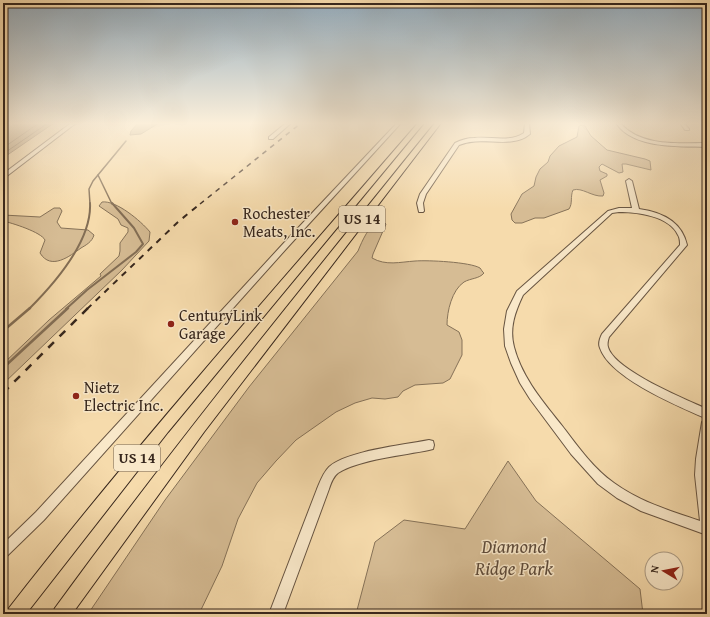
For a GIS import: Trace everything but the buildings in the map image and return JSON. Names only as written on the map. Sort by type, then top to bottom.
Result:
[{"type":"highway","name":"US 14","points":[[15,614],[75,535],[154,437],[396,152]]},
{"type":"highway","name":"US 14","points":[[61,614],[122,528],[185,445],[415,152]]},
{"type":"street","points":[[3,177],[36,152]]},
{"type":"street","points":[[3,552],[40,516],[279,252],[372,152]]},
{"type":"street","points":[[421,211],[420,203],[423,194],[452,152]]},
{"type":"street","points":[[629,181],[636,210]]},
{"type":"street","points":[[707,414],[619,369],[607,355],[604,348],[605,336],[684,245],[682,236],[671,224],[659,217],[636,210],[615,210],[605,215],[520,293],[512,307],[509,323],[512,353],[519,373],[525,384],[576,453],[596,474],[624,496],[643,506],[665,515],[707,528],[700,476],[707,422]]},
{"type":"street","points":[[276,614],[323,489],[328,477],[334,470],[344,464],[357,460],[429,445]]},
{"type":"green space","points":[[554,152],[615,152],[650,161],[651,170],[622,164],[623,172],[619,173],[602,164],[599,167],[600,171],[607,174],[607,176],[600,180],[604,193],[603,196],[576,189],[573,190],[569,209],[544,218],[535,218],[522,223],[515,223],[512,220],[511,214],[522,194],[534,186],[540,169],[548,162],[550,156]]},
{"type":"green space","points":[[102,202],[114,204],[135,217],[150,232],[149,241],[122,270],[3,384],[3,364],[49,320],[101,276],[100,274],[119,256],[120,243],[128,232],[128,228],[121,225],[118,219],[99,206]]},
{"type":"green space","points":[[54,208],[60,208],[62,211],[57,222],[61,228],[88,230],[94,235],[92,240],[66,258],[50,261],[44,258],[40,253],[45,240],[42,237],[26,228],[3,221],[3,215],[40,217]]},
{"type":"green space","points":[[379,221],[383,221],[386,224],[372,258],[388,263],[439,261],[467,264],[480,268],[484,273],[464,282],[456,290],[451,301],[447,325],[459,332],[462,340],[462,355],[450,379],[443,383],[415,385],[403,391],[398,397],[385,399],[372,398],[355,403],[336,412],[296,440],[257,483],[238,519],[222,566],[199,614],[88,614],[165,500],[249,387],[358,251],[372,226]]},
{"type":"green space","name":"Diamond Ridge Park","points":[[508,461],[536,501],[640,589],[643,614],[356,614],[375,542],[404,520],[465,529]]},
{"type":"water","points":[[3,152],[12,152],[3,158]]},
{"type":"waterway","points":[[90,203],[89,189],[93,181],[117,152]]},
{"type":"waterway","points":[[98,175],[112,204]]},
{"type":"waterway","points":[[30,308],[70,261],[85,232],[89,217],[90,203]]},
{"type":"waterway","points":[[66,309],[87,290],[136,252],[143,244],[134,228],[112,203]]},
{"type":"waterway","points":[[3,331],[30,308]]},
{"type":"waterway","points":[[3,368],[68,308]]},
{"type":"railway","points":[[200,204],[265,152]]},
{"type":"railway","points":[[87,309],[178,222],[201,203]]},
{"type":"railway","points":[[3,393],[87,309]]},
{"type":"place","name":"Rochester Meats, Inc.","points":[[235,222]]},
{"type":"place","name":"CenturyLink Garage","points":[[171,324]]},
{"type":"place","name":"Nietz Electric Inc.","points":[[76,396]]}]
